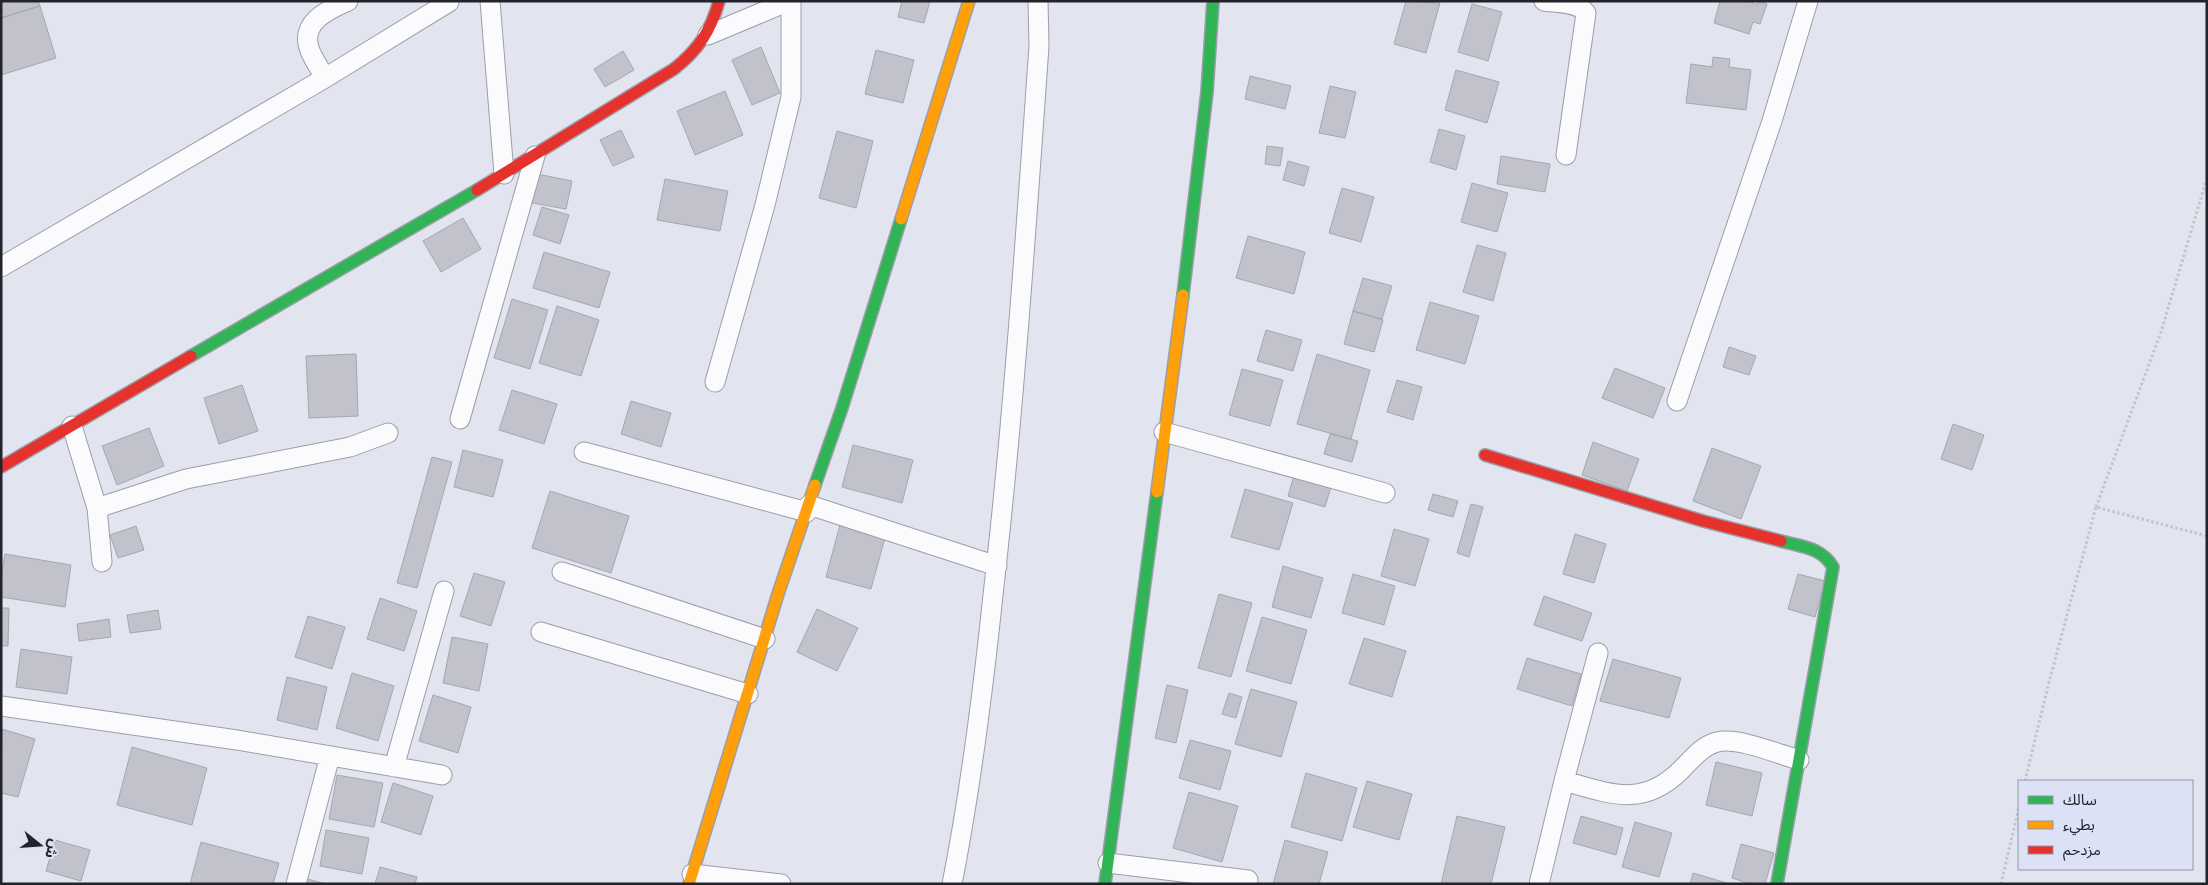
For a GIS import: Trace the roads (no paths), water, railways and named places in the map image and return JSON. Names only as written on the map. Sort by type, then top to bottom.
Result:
[{"type":"street","points":[[326,78],[309,49],[308,37],[312,23],[319,7],[348,1]]},
{"type":"street","points":[[490,1],[504,174]]},
{"type":"street","points":[[1,467],[535,156],[674,69],[693,55],[708,34],[719,1]]},
{"type":"street","points":[[708,34],[790,1],[792,96],[765,205],[716,382]]},
{"type":"street","points":[[781,884],[691,879],[765,639],[842,408],[969,1]]},
{"type":"street","points":[[952,884],[966,817],[996,566],[1015,372],[1039,46],[1038,1]]},
{"type":"street","points":[[1105,884],[1196,196],[1207,92],[1213,1]]},
{"type":"street","points":[[1544,1],[1574,5],[1582,8],[1586,13],[1566,155]]},
{"type":"street","points":[[1677,401],[1772,121],[1808,1]]},
{"type":"street","points":[[1,267],[326,78],[449,2]]},
{"type":"street","points":[[460,419],[535,156]]},
{"type":"street","points":[[72,426],[97,508],[102,562]]},
{"type":"street","points":[[1164,432],[1385,493]]},
{"type":"street","points":[[97,508],[186,479],[350,447],[388,433]]},
{"type":"street","points":[[584,452],[808,508],[996,566]]},
{"type":"street","points":[[1485,456],[1703,521],[1818,551],[1827,557],[1833,567],[1777,884]]},
{"type":"street","points":[[562,572],[765,639]]},
{"type":"street","points":[[394,767],[444,590]]},
{"type":"street","points":[[541,632],[748,694]]},
{"type":"street","points":[[1539,884],[1598,653]]},
{"type":"street","points":[[1,706],[237,740],[442,775]]},
{"type":"street","points":[[1564,781],[1627,795],[1650,792],[1671,780],[1704,747],[1719,742],[1752,746],[1799,760]]},
{"type":"street","points":[[296,884],[330,756]]},
{"type":"street","points":[[1108,863],[1248,880]]}]
